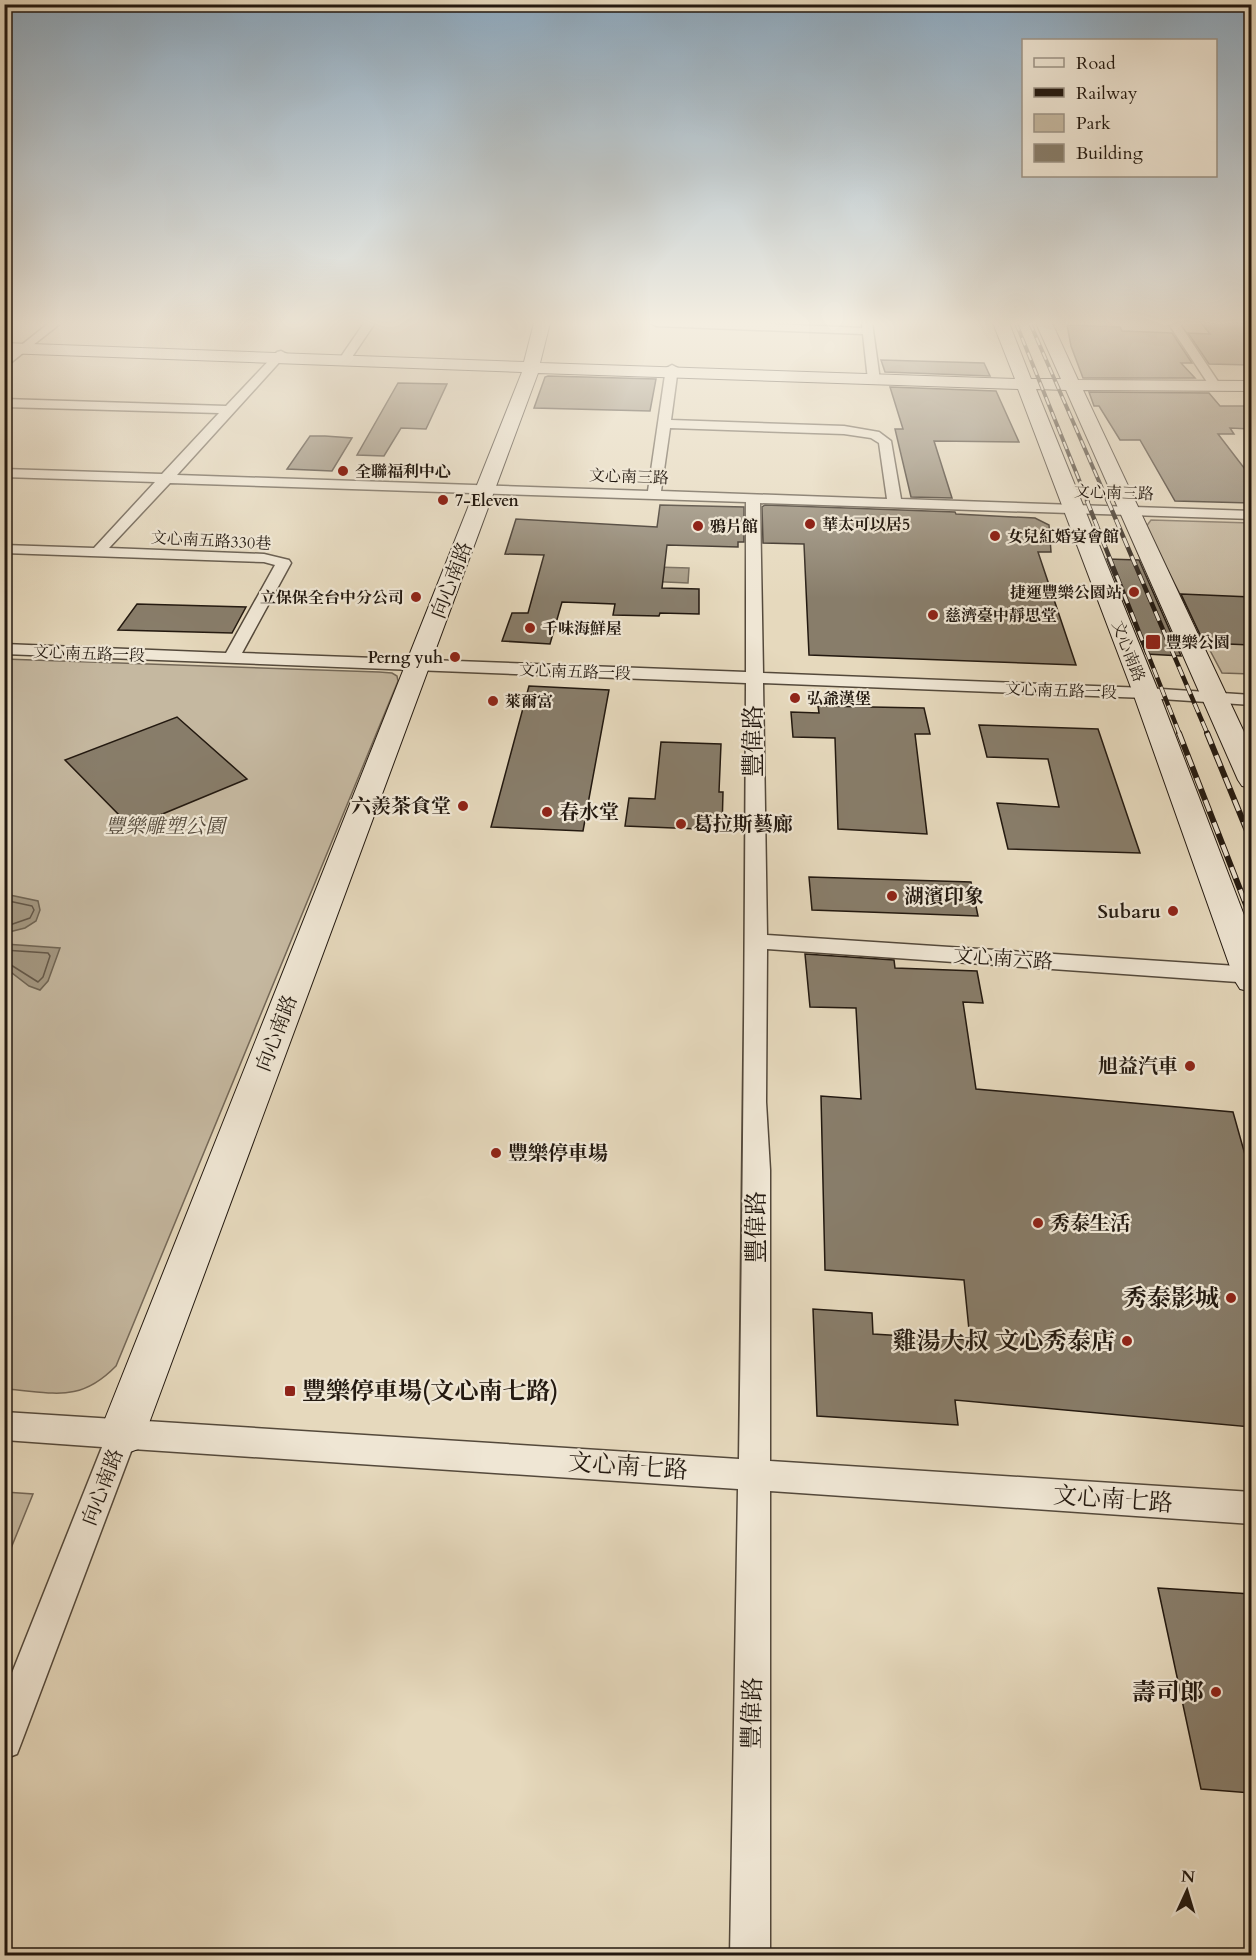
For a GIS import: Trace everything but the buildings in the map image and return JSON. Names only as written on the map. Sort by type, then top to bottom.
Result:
[{"type":"street","points":[[4,549],[98,552],[225,414]]},
{"type":"street","name":"向心南路","points":[[4,1742],[513,414]]},
{"type":"street","points":[[654,495],[666,414]]},
{"type":"street","name":"文心南路","points":[[1037,414],[1146,693],[1251,977]]},
{"type":"street","points":[[1085,414],[1251,780]]},
{"type":"street","points":[[665,424],[844,430],[875,435],[885,441],[895,503]]},
{"type":"street","name":"文心南三路","points":[[4,473],[1251,514]]},
{"type":"street","name":"豐偉路","points":[[750,1956],[757,1170],[754,1102],[756,988],[753,498]]},
{"type":"street","name":"文心南五路330巷","points":[[98,552],[264,558],[284,563],[231,658]]},
{"type":"street","name":"文心南五路一段","points":[[4,649],[1146,693],[1215,698]]},
{"type":"street","points":[[1215,698],[1251,700]]},
{"type":"street","name":"文心南六路","points":[[754,941],[1251,977]]},
{"type":"street","name":"文心南七路","points":[[4,1426],[1251,1508]]},
{"type":"green space","points":[[1151,520],[1251,523],[1251,674],[1222,673],[1145,528]]},
{"type":"green space","name":"豐樂雕塑公園","points":[[4,659],[379,672],[392,673],[397,676],[398,681],[116,1366],[90,1386],[65,1393],[5,1389]]},
{"type":"green space","points":[[4,1492],[33,1494],[5,1563]]},
{"type":"water","points":[[622,566],[689,568],[688,583],[620,580]]},
{"type":"water","points":[[5,894],[38,901],[40,910],[36,921],[25,928],[5,933]]},
{"type":"water","points":[[5,944],[60,948],[48,981],[40,990],[29,986],[8,970],[5,972]]},
{"type":"railway","points":[[1053,414],[1088,502]]},
{"type":"railway","points":[[1070,414],[1108,502]]},
{"type":"railway","points":[[1087,501],[1180,735]]},
{"type":"railway","points":[[1108,501],[1208,735]]},
{"type":"railway","points":[[1179,733],[1252,920]]},
{"type":"railway","points":[[1207,733],[1252,843]]},
{"type":"place","name":"全聯福利中心","points":[[343,471]]},
{"type":"place","name":"7-Eleven","points":[[443,500]]},
{"type":"place","name":"華太可以居5","points":[[810,524]]},
{"type":"place","name":"鴉片館","points":[[698,526]]},
{"type":"place","name":"女兒紅婚宴會館","points":[[995,536]]},
{"type":"place","name":"捷運豐樂公園站","points":[[1134,592]]},
{"type":"place","name":"立保保全台中分公司","points":[[416,597]]},
{"type":"place","name":"慈濟臺中靜思堂","points":[[933,615]]},
{"type":"place","name":"千味海鮮屋","points":[[530,628]]},
{"type":"place","name":"豐樂公園","points":[[1153,642]]},
{"type":"place","name":"Perng yuh","points":[[455,657]]},
{"type":"place","name":"弘爺漢堡","points":[[795,698]]},
{"type":"place","name":"萊爾富","points":[[493,701]]},
{"type":"place","name":"六羨茶食堂","points":[[463,806]]},
{"type":"place","name":"春水堂","points":[[547,812]]},
{"type":"place","name":"葛拉斯藝廊","points":[[681,824]]},
{"type":"place","name":"湖濱印象","points":[[892,896]]},
{"type":"place","name":"Subaru","points":[[1173,911]]},
{"type":"place","name":"旭益汽車","points":[[1190,1066]]},
{"type":"place","name":"豐樂停車場","points":[[496,1153]]},
{"type":"place","name":"秀泰生活","points":[[1038,1223]]},
{"type":"place","name":"秀泰影城","points":[[1231,1298]]},
{"type":"place","name":"雞湯大叔 文心秀泰店","points":[[1127,1341]]},
{"type":"place","name":"豐樂停車場(文心南七路)","points":[[290,1391]]},
{"type":"place","name":"壽司郎","points":[[1216,1692]]}]
